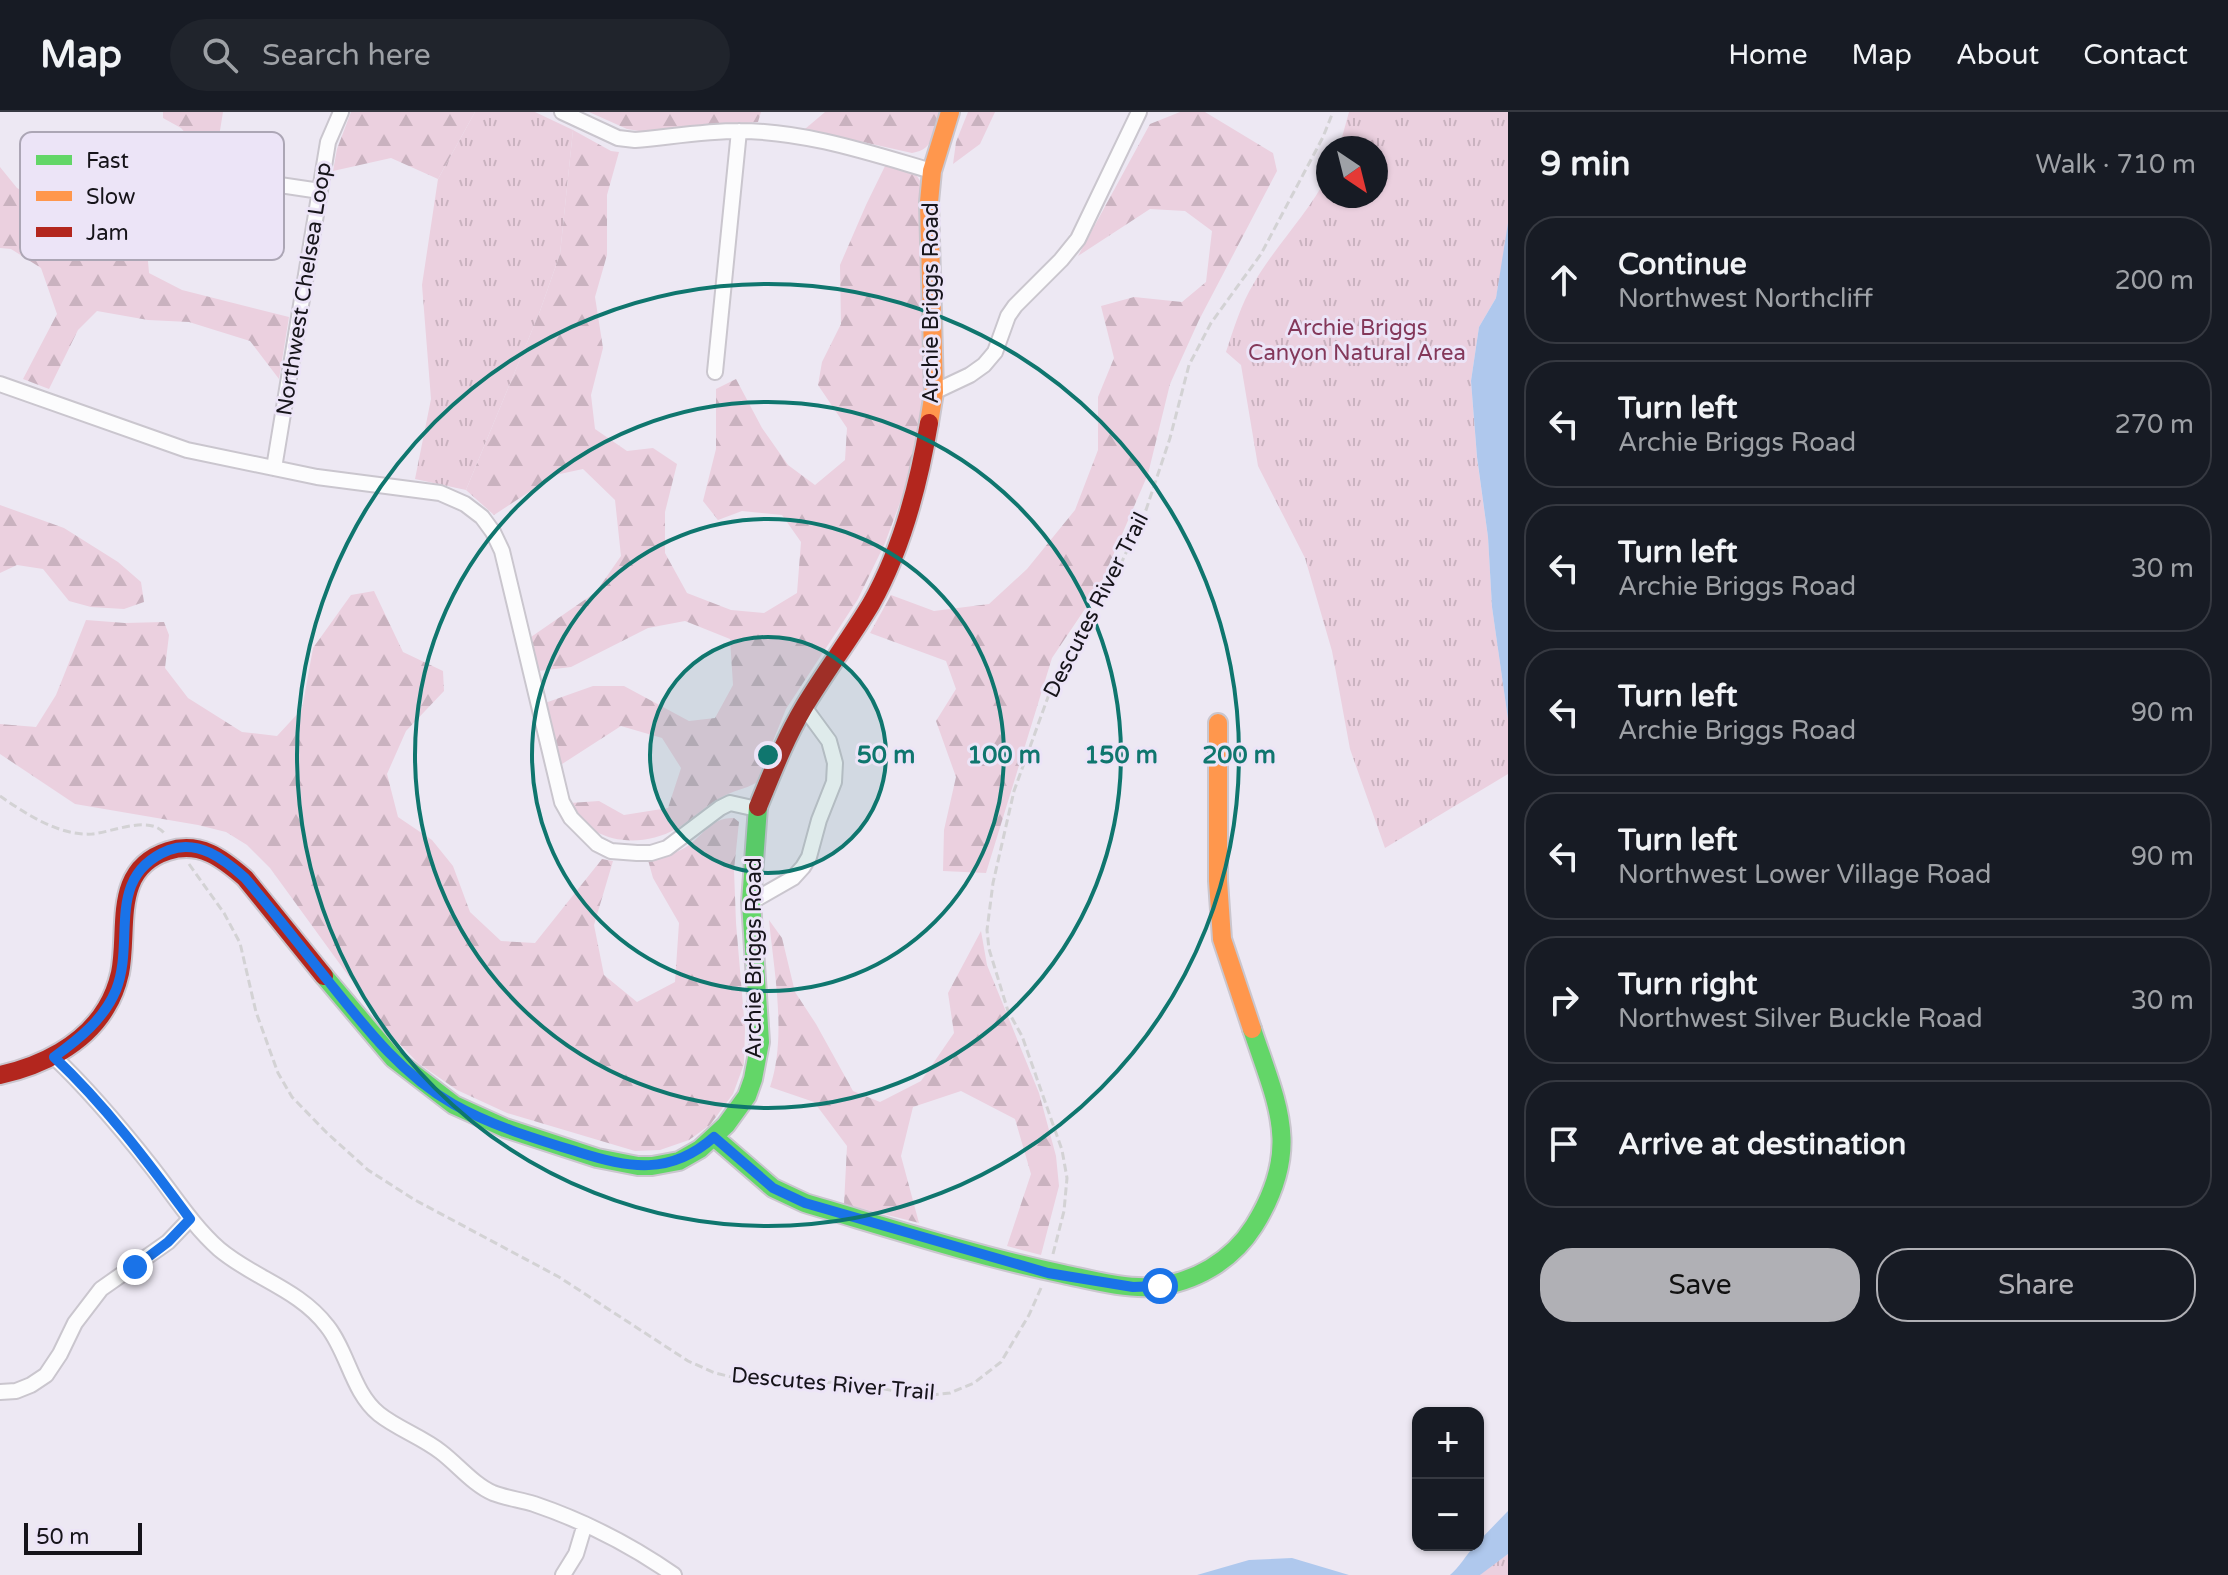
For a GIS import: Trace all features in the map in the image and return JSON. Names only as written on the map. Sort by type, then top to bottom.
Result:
[{"type":"street","name":"Northwest Chelsea Loop","points":[[274,468],[328,142],[341,112]]},
{"type":"street","points":[[562,112],[618,138],[635,140],[739,131],[778,134],[848,147],[932,171]]},
{"type":"street","name":"Archie Briggs Road","points":[[176,847],[196,847],[228,862],[245,878],[393,1058],[454,1105],[519,1133],[626,1165],[652,1166],[679,1161],[714,1137],[747,1096],[758,1057],[759,1022],[751,902],[757,809],[780,752],[804,707],[872,602],[895,551],[921,469],[934,392],[929,202],[932,171],[950,112]]},
{"type":"street","points":[[934,392],[984,365],[995,352],[1008,316],[1015,306],[1078,239],[1139,112]]},
{"type":"street","points":[[715,372],[739,131]]},
{"type":"street","points":[[284,186],[320,191]]},
{"type":"street","points":[[0,384],[187,450],[317,477],[440,493],[465,504],[482,517],[502,551],[551,762],[562,802],[571,818],[597,844],[611,851],[651,853],[667,848],[730,803],[757,809]]},
{"type":"street","points":[[751,902],[785,883],[803,867],[834,782],[835,763],[829,741],[804,707]]},
{"type":"street","points":[[714,1137],[773,1188],[805,1203],[1048,1273],[1133,1287],[1160,1286],[1182,1281],[1221,1262],[1248,1236],[1270,1196],[1279,1169],[1284,1138],[1280,1112],[1222,939],[1218,881],[1218,723]]},
{"type":"street","points":[[0,1075],[54,1057],[91,1027],[110,1002],[120,977],[125,910],[133,880],[142,866],[176,847]]},
{"type":"street","points":[[54,1057],[120,1128],[190,1219],[228,1256],[290,1292],[329,1327],[362,1394],[376,1411],[439,1451],[491,1492],[533,1503],[585,1524],[642,1553],[674,1575]]},
{"type":"street","points":[[0,1392],[16,1391],[46,1375],[75,1323],[101,1289],[168,1242],[190,1219]]},
{"type":"street","points":[[563,1575],[576,1554],[585,1524]]},
{"type":"path","name":"Descutes River Trail","points":[[0,796],[36,819],[62,829],[89,834],[146,824],[159,827],[224,913],[240,943],[256,1012],[278,1073],[292,1097],[368,1170],[415,1200],[559,1277],[688,1361],[715,1373],[740,1379],[806,1385],[842,1381],[921,1396],[950,1393],[974,1383],[1001,1362],[1029,1315],[1048,1273],[1064,1211],[1067,1178],[1062,1150],[1022,1036],[1008,1011],[989,949],[987,930],[993,883],[1014,791],[1056,675],[1110,587],[1146,510],[1170,438],[1189,365],[1211,323],[1261,254],[1333,112]]},
{"type":"green space","points":[[163,112],[223,112],[220,132],[185,132],[163,118]]},
{"type":"green space","points":[[351,112],[475,112],[438,179],[391,158],[333,171],[337,149]]},
{"type":"green space","points":[[475,112],[535,112],[573,130],[560,254],[540,311],[466,490],[415,479],[431,399],[422,285],[438,179]]},
{"type":"green space","points":[[589,112],[761,112],[758,122],[645,132],[627,129]]},
{"type":"green space","points":[[825,112],[939,112],[929,144],[912,153],[805,129]]},
{"type":"green space","points":[[968,112],[995,112],[980,144],[953,164],[956,142]]},
{"type":"green space","points":[[1180,112],[1205,112],[1273,153],[1277,171],[1199,320],[1170,384],[1148,474],[1099,588],[1052,658],[986,873],[943,871],[944,830],[956,777],[936,721],[956,689],[946,661],[870,633],[891,595],[934,611],[989,604],[1027,569],[1075,510],[1098,450],[1098,397],[1114,358],[1101,306],[1134,297],[1182,302],[1206,282],[1212,231],[1185,211],[1150,209],[1078,256],[1150,124]]},
{"type":"green space","name":"Archie Briggs Canyon Natural Area","points":[[1349,112],[1508,112],[1506,244],[1496,298],[1479,327],[1471,381],[1488,537],[1492,607],[1508,719],[1508,774],[1385,848],[1350,749],[1332,651],[1305,558],[1258,466],[1241,365],[1226,352],[1254,283],[1316,195],[1316,208],[1388,208],[1388,136],[1342,136]]},
{"type":"green space","points":[[573,130],[611,151],[619,152],[607,195],[607,255],[595,297],[603,348],[591,395],[595,429],[627,451],[653,448],[677,464],[665,512],[665,553],[687,593],[731,610],[764,613],[797,593],[801,542],[782,515],[742,511],[718,520],[703,501],[716,449],[716,389],[736,379],[762,428],[788,465],[815,485],[845,460],[847,428],[818,385],[822,362],[841,324],[840,265],[886,164],[911,171],[921,183],[926,355],[923,406],[909,478],[885,543],[858,599],[786,709],[756,783],[722,797],[676,829],[647,839],[616,839],[602,835],[578,817],[570,803],[599,801],[624,815],[668,808],[681,768],[662,738],[621,726],[559,766],[545,703],[593,686],[624,686],[689,721],[715,718],[733,685],[730,639],[685,621],[648,628],[571,667],[538,671],[531,637],[596,592],[621,556],[615,500],[583,469],[555,475],[494,515],[466,490],[540,311],[560,254]]},
{"type":"green space","points":[[0,167],[20,190],[20,255],[11,249],[0,248]]},
{"type":"green space","points":[[28,260],[148,260],[149,273],[182,290],[289,317],[279,379],[250,341],[189,322],[148,320],[97,311],[78,330],[49,389],[23,379],[57,314],[41,268]]},
{"type":"green space","points":[[0,505],[64,528],[118,562],[141,582],[144,602],[124,609],[91,607],[69,601],[43,569],[17,565],[0,573]]},
{"type":"green space","points":[[374,591],[403,652],[443,671],[444,691],[406,731],[387,774],[398,817],[432,840],[453,866],[470,912],[501,941],[535,943],[602,859],[613,861],[594,925],[604,975],[637,1002],[675,982],[679,923],[653,878],[648,860],[682,849],[719,821],[734,818],[739,822],[734,870],[745,1029],[744,1064],[733,1094],[710,1125],[689,1140],[660,1150],[635,1151],[507,1113],[457,1090],[418,1063],[393,1037],[270,868],[247,845],[226,832],[198,825],[75,804],[0,754],[0,724],[36,727],[56,695],[86,620],[164,622],[169,635],[165,668],[188,698],[242,732],[277,736],[302,709],[313,648],[351,595]]},
{"type":"green space","points":[[769,920],[782,938],[795,992],[853,1091],[880,1102],[921,1081],[954,1033],[948,993],[981,931],[987,965],[1039,1093],[1056,1156],[1059,1186],[1041,1255],[1007,1246],[1031,1174],[1015,1119],[961,1091],[913,1107],[901,1156],[919,1223],[844,1204],[847,1146],[814,1102],[770,1087],[778,1047],[778,1026]]},
{"type":"green space","points":[[1508,1554],[1508,1575],[1480,1575],[1481,1573]]},
{"type":"water","points":[[1508,223],[1508,719],[1492,607],[1488,537],[1471,381],[1479,327],[1496,298]]},
{"type":"water","points":[[1508,1511],[1508,1554],[1480,1575],[1450,1575],[1470,1551],[1484,1551],[1484,1536]]},
{"type":"water","points":[[1292,1558],[1349,1575],[1197,1575],[1249,1560]]},
{"type":"traffic: fast","points":[[324,976],[393,1058],[454,1105],[505,1128],[597,1158],[638,1166],[679,1161],[700,1149],[726,1125],[747,1096],[753,1079],[760,1042],[751,902],[758,807]]},
{"type":"traffic: fast","points":[[714,1137],[773,1188],[805,1203],[1030,1267],[1119,1285],[1168,1285],[1211,1268],[1235,1250],[1254,1226],[1278,1174],[1281,1128],[1277,1105],[1252,1029]]},
{"type":"traffic: slow","points":[[929,423],[934,392],[929,202],[932,171],[950,112]]},
{"type":"traffic: slow","points":[[1218,723],[1218,881],[1222,939],[1252,1029]]},
{"type":"traffic: jam","points":[[758,807],[797,719],[882,583],[908,516],[929,423]]},
{"type":"traffic: jam","points":[[0,1075],[46,1060],[74,1043],[97,1021],[111,1000],[119,978],[130,886],[138,871],[150,860],[168,851],[190,848],[210,853],[245,878],[324,976]]},
{"type":"route","points":[[135,1267],[168,1242],[190,1219],[120,1128],[54,1057],[91,1027],[116,989],[120,977],[128,895],[142,866],[176,847],[196,847],[228,862],[245,878],[393,1058],[454,1105],[505,1128],[626,1165],[652,1166],[679,1161],[714,1137],[773,1188],[805,1203],[1048,1273],[1133,1287],[1160,1286]]}]
